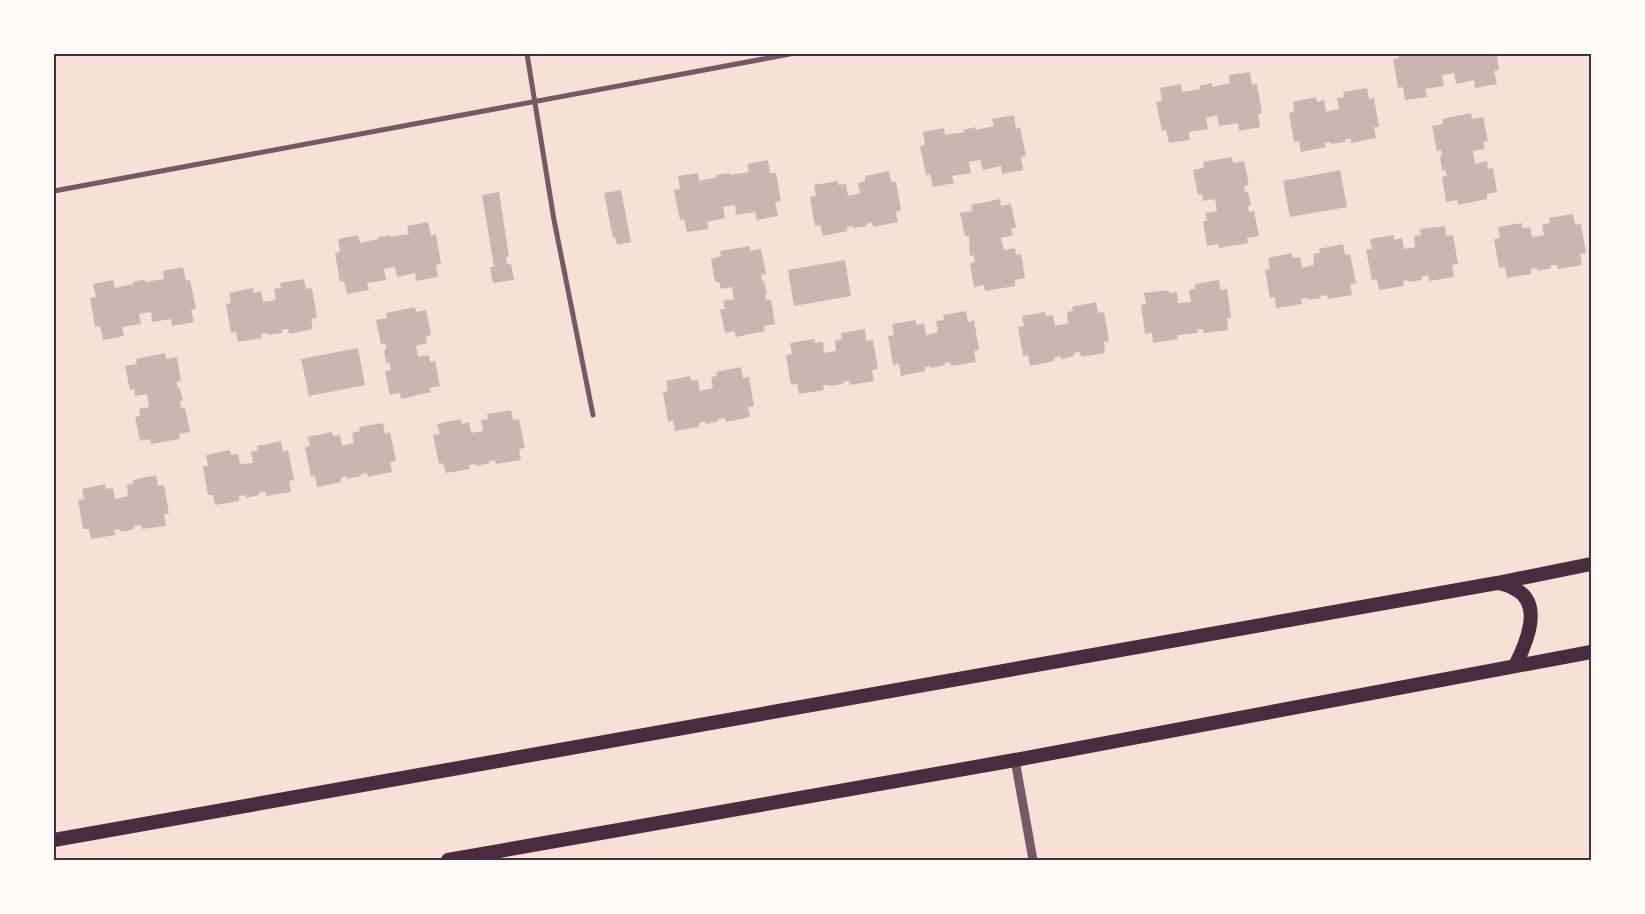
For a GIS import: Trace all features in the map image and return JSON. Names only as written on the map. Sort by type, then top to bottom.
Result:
[{"type":"highway","points":[[54,840],[1497,583],[1591,564]]},
{"type":"highway","points":[[1497,583],[1514,588],[1526,598],[1530,609],[1527,641],[1515,666]]},
{"type":"highway","points":[[448,860],[1280,712],[1591,652]]},
{"type":"street","points":[[527,54],[554,220],[593,415]]},
{"type":"street","points":[[54,191],[790,54]]},
{"type":"street","points":[[1015,760],[1033,860]]},
{"type":"building","points":[[1398,54],[1497,54],[1499,70],[1494,71],[1497,84],[1475,88],[1474,80],[1456,84],[1454,73],[1442,75],[1444,86],[1425,89],[1427,97],[1405,100],[1403,87],[1398,88],[1393,59],[1399,58]]},
{"type":"building","points":[[1250,72],[1252,85],[1257,84],[1262,113],[1258,114],[1260,127],[1239,131],[1238,123],[1219,126],[1217,115],[1206,118],[1208,129],[1189,132],[1190,140],[1169,143],[1166,130],[1162,131],[1156,102],[1162,101],[1160,88],[1181,84],[1182,92],[1200,89],[1199,86],[1212,83],[1212,87],[1230,83],[1229,75]]},
{"type":"building","points":[[1367,88],[1369,99],[1374,98],[1379,127],[1374,127],[1376,138],[1351,143],[1351,138],[1345,140],[1345,142],[1325,143],[1326,147],[1301,152],[1299,141],[1294,142],[1289,113],[1294,112],[1293,102],[1316,97],[1317,102],[1324,100],[1326,112],[1339,109],[1337,98],[1344,97],[1343,92]]},
{"type":"building","points":[[1471,113],[1472,119],[1483,117],[1488,141],[1483,142],[1485,149],[1473,151],[1475,164],[1487,161],[1488,169],[1493,168],[1497,192],[1487,194],[1487,199],[1458,205],[1457,200],[1446,202],[1442,177],[1447,176],[1445,170],[1442,170],[1441,150],[1437,151],[1432,126],[1443,124],[1442,119]]},
{"type":"building","points":[[1014,115],[1016,129],[1020,127],[1026,156],[1021,157],[1023,170],[1002,174],[1001,166],[983,170],[980,160],[969,162],[971,173],[952,176],[954,183],[933,187],[930,174],[926,175],[920,146],[925,145],[923,132],[944,128],[945,135],[964,132],[963,130],[975,127],[976,130],[994,126],[992,119]]},
{"type":"building","points":[[1232,157],[1233,163],[1244,161],[1249,185],[1244,186],[1245,192],[1248,192],[1251,205],[1248,206],[1249,212],[1254,211],[1259,236],[1247,238],[1248,243],[1219,248],[1218,244],[1207,246],[1203,221],[1207,221],[1205,213],[1217,211],[1215,199],[1203,201],[1202,194],[1198,195],[1193,170],[1204,168],[1203,162]]},
{"type":"building","points":[[768,160],[770,173],[776,173],[781,201],[775,202],[778,216],[757,220],[755,212],[736,215],[735,205],[723,207],[725,218],[707,222],[709,229],[687,232],[684,219],[680,220],[674,190],[680,189],[678,176],[698,173],[699,181],[717,177],[716,175],[749,172],[747,164]]},
{"type":"building","points":[[1340,170],[1347,207],[1290,217],[1283,181]]},
{"type":"building","points":[[889,171],[891,182],[896,182],[901,210],[896,212],[898,222],[873,227],[872,222],[866,224],[867,226],[847,227],[847,231],[823,236],[820,225],[815,226],[810,197],[816,196],[814,185],[838,181],[838,185],[846,184],[848,196],[860,193],[858,183],[865,181],[865,176]]},
{"type":"building","points":[[621,190],[631,242],[617,245],[615,237],[613,238],[604,193]]},
{"type":"building","points":[[499,192],[509,257],[506,257],[507,264],[511,264],[514,280],[493,283],[490,267],[494,267],[482,195]]},
{"type":"building","points":[[1000,199],[1001,206],[1011,204],[1016,228],[1011,229],[1013,235],[1001,238],[1004,250],[1015,248],[1016,255],[1021,254],[1025,278],[1015,280],[1015,286],[985,291],[984,285],[974,287],[970,263],[975,262],[973,255],[970,256],[969,236],[965,236],[960,213],[972,211],[971,205]]},
{"type":"building","points":[[1573,214],[1575,225],[1581,224],[1586,253],[1580,254],[1582,265],[1558,269],[1557,265],[1551,265],[1551,268],[1538,271],[1537,268],[1531,269],[1531,274],[1507,278],[1505,267],[1499,268],[1494,239],[1500,238],[1498,227],[1522,223],[1522,228],[1530,227],[1532,237],[1544,235],[1542,225],[1550,223],[1549,218]]},
{"type":"building","points":[[428,222],[431,236],[436,234],[441,264],[436,265],[438,277],[416,281],[415,273],[397,277],[395,267],[384,269],[386,280],[367,283],[369,290],[347,294],[344,281],[340,282],[335,253],[340,252],[338,239],[358,235],[360,243],[378,239],[378,237],[409,234],[407,226]]},
{"type":"building","points":[[1445,226],[1446,236],[1453,235],[1458,264],[1452,265],[1454,277],[1429,281],[1428,275],[1421,277],[1422,280],[1403,281],[1404,286],[1379,290],[1377,279],[1372,280],[1366,250],[1372,249],[1370,239],[1394,235],[1394,240],[1402,238],[1404,249],[1415,247],[1414,236],[1421,235],[1420,229]]},
{"type":"building","points":[[1343,244],[1345,255],[1350,254],[1356,283],[1350,284],[1352,295],[1328,299],[1327,295],[1308,300],[1307,298],[1301,299],[1302,304],[1276,308],[1275,297],[1270,298],[1265,270],[1270,269],[1268,258],[1292,253],[1292,258],[1300,257],[1302,268],[1314,265],[1313,254],[1320,253],[1319,249]]},
{"type":"building","points":[[750,246],[750,251],[761,249],[766,274],[761,275],[762,281],[764,281],[767,294],[765,294],[766,300],[771,300],[775,324],[764,326],[765,331],[736,337],[734,331],[725,333],[720,309],[725,309],[723,301],[734,299],[732,287],[721,289],[719,282],[715,282],[711,259],[721,256],[720,251]]},
{"type":"building","points":[[845,260],[851,296],[794,306],[788,270]]},
{"type":"building","points":[[183,267],[186,281],[190,280],[196,309],[191,310],[194,322],[172,326],[171,319],[152,322],[151,312],[139,314],[141,324],[122,327],[124,336],[103,340],[100,326],[95,327],[90,298],[96,297],[93,284],[113,280],[115,288],[145,279],[145,282],[164,279],[163,271]]},
{"type":"building","points":[[304,279],[306,289],[312,288],[317,318],[311,319],[313,329],[289,334],[288,329],[282,330],[282,333],[261,334],[262,338],[238,342],[236,332],[231,333],[226,304],[231,303],[229,293],[253,288],[254,293],[261,291],[263,302],[276,300],[274,289],[281,288],[280,283]]},
{"type":"building","points":[[1219,280],[1220,290],[1227,289],[1231,318],[1227,318],[1228,330],[1204,333],[1203,329],[1197,330],[1198,333],[1177,335],[1178,339],[1153,343],[1152,333],[1145,334],[1141,305],[1146,304],[1144,293],[1169,290],[1169,293],[1177,292],[1178,303],[1191,302],[1189,290],[1195,289],[1195,284]]},
{"type":"building","points":[[1096,302],[1098,313],[1104,312],[1109,341],[1104,342],[1105,353],[1081,357],[1080,352],[1074,353],[1074,356],[1061,359],[1060,356],[1054,358],[1054,361],[1030,366],[1028,355],[1023,356],[1018,327],[1024,326],[1022,316],[1045,312],[1046,316],[1053,315],[1055,326],[1068,323],[1067,312],[1073,311],[1072,307]]},
{"type":"building","points":[[415,307],[416,312],[426,310],[431,335],[426,336],[427,343],[416,346],[418,357],[429,355],[430,362],[435,361],[440,386],[429,388],[431,392],[401,399],[400,393],[390,395],[385,371],[391,370],[389,362],[386,363],[385,343],[381,344],[376,320],[387,318],[386,313]]},
{"type":"building","points":[[966,311],[968,322],[974,320],[979,350],[974,351],[976,362],[951,366],[950,362],[944,363],[945,365],[931,368],[931,366],[925,367],[925,371],[901,376],[899,364],[893,365],[888,336],[894,335],[892,324],[916,320],[916,325],[924,323],[926,335],[938,332],[936,321],[944,320],[943,315]]},
{"type":"building","points":[[865,329],[866,341],[873,340],[878,369],[872,370],[874,381],[850,385],[849,381],[843,382],[843,384],[823,385],[824,390],[799,394],[797,384],[791,385],[786,355],[792,354],[790,343],[814,339],[815,343],[823,342],[824,353],[836,351],[835,340],[842,339],[841,333]]},
{"type":"building","points":[[358,348],[365,385],[309,396],[301,359]]},
{"type":"building","points":[[165,353],[166,359],[177,357],[181,381],[176,382],[178,388],[180,388],[183,401],[180,401],[181,408],[185,408],[190,432],[179,434],[180,439],[151,444],[150,439],[140,441],[135,417],[140,416],[139,409],[149,407],[147,394],[135,396],[134,389],[130,390],[125,366],[137,364],[136,359]]},
{"type":"building","points":[[741,367],[743,378],[749,377],[754,406],[748,407],[750,417],[726,422],[725,418],[718,419],[719,421],[706,424],[705,421],[699,423],[699,427],[675,431],[673,420],[668,422],[663,392],[668,391],[666,381],[690,376],[691,381],[698,380],[700,391],[713,388],[711,377],[717,376],[716,372]]},
{"type":"building","points":[[511,410],[513,420],[519,419],[525,448],[519,449],[521,460],[496,464],[495,460],[489,461],[490,463],[476,466],[476,464],[469,465],[470,469],[446,473],[443,463],[439,464],[433,435],[440,434],[437,424],[461,419],[462,424],[469,422],[471,433],[483,431],[481,420],[488,419],[487,414]]},
{"type":"building","points":[[383,423],[385,434],[390,432],[396,461],[390,462],[392,472],[368,477],[367,473],[347,479],[347,476],[341,478],[341,482],[317,487],[315,476],[311,477],[305,447],[310,446],[308,437],[332,432],[333,436],[340,435],[342,446],[354,443],[352,433],[360,431],[359,427]]},
{"type":"building","points":[[281,441],[283,452],[288,450],[294,480],[289,481],[291,492],[266,496],[265,491],[259,493],[259,495],[246,498],[245,495],[239,496],[239,501],[215,505],[213,495],[208,495],[203,466],[208,466],[206,455],[230,450],[231,455],[238,454],[240,464],[253,463],[251,452],[258,450],[257,446]]},
{"type":"building","points":[[156,475],[158,486],[164,485],[169,514],[164,514],[166,526],[142,529],[141,525],[134,526],[134,529],[121,532],[120,529],[114,530],[115,535],[91,539],[89,529],[83,529],[78,500],[84,499],[82,489],[105,484],[106,489],[113,488],[115,499],[128,496],[127,485],[133,484],[133,480]]}]
